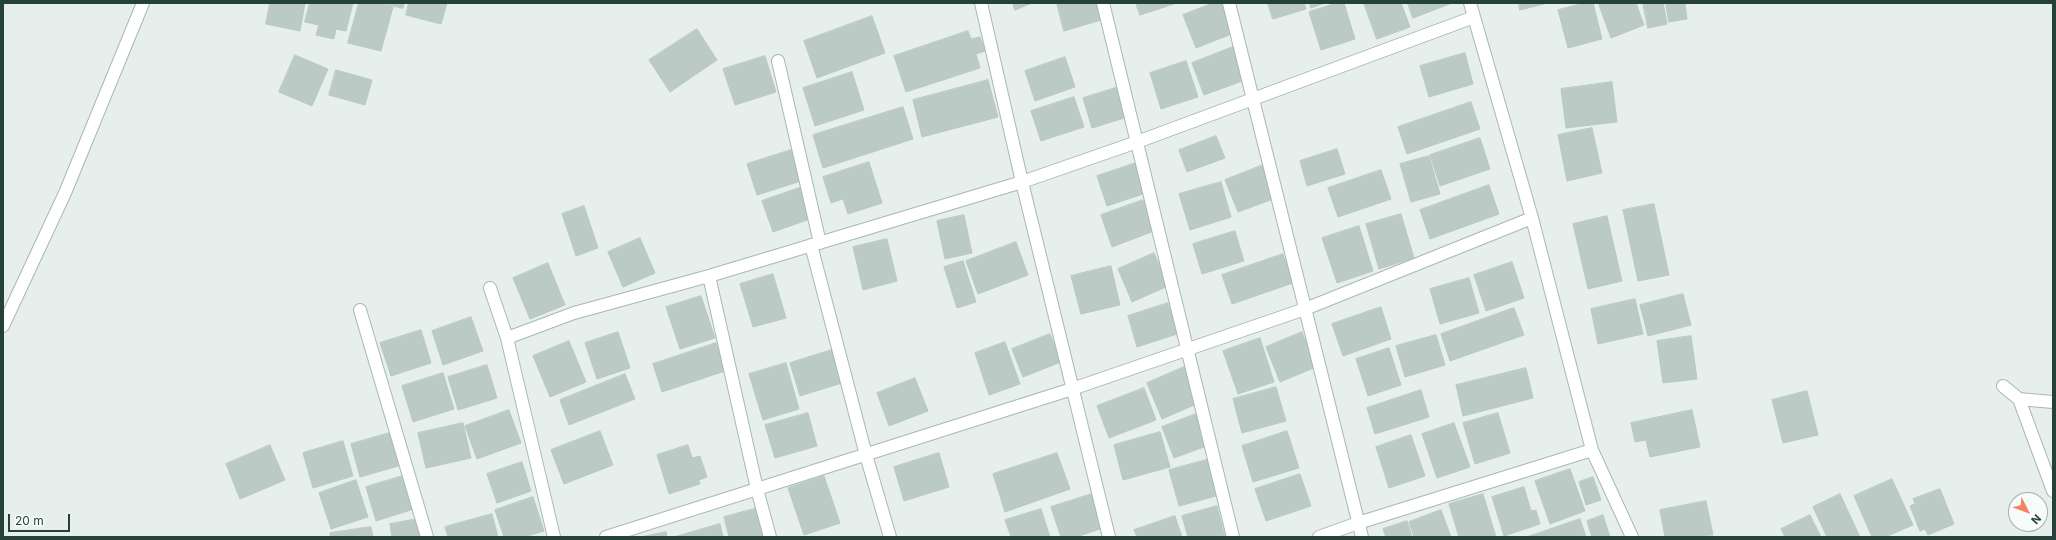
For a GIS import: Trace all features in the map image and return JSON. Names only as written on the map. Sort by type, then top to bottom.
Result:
[{"type":"street","points":[[3,326],[65,193],[143,3]]},
{"type":"street","points":[[981,3],[1022,182],[1109,537]]},
{"type":"street","points":[[1103,3],[1233,537]]},
{"type":"street","points":[[1229,3],[1362,537]]},
{"type":"street","points":[[1470,3],[1532,218],[1592,450],[1632,537]]},
{"type":"street","points":[[507,338],[574,313],[709,276],[1022,182],[1137,142],[1474,17]]},
{"type":"street","points":[[778,61],[816,244],[866,454],[890,537]]},
{"type":"street","points":[[606,537],[1072,389],[1305,309],[1532,218]]},
{"type":"street","points":[[709,276],[757,489],[770,537]]},
{"type":"street","points":[[490,288],[507,338],[554,537]]},
{"type":"street","points":[[360,310],[427,537]]},
{"type":"street","points":[[2003,386],[2019,399],[2053,491]]},
{"type":"street","points":[[2019,399],[2053,402]]},
{"type":"street","points":[[1319,537],[1358,523],[1592,450]]},
{"type":"building","points":[[270,3],[305,3],[300,31],[266,24]]},
{"type":"building","points":[[310,3],[353,3],[346,31],[336,29],[334,39],[316,35],[319,25],[305,22]]},
{"type":"building","points":[[359,3],[376,3],[393,7],[381,51],[348,43]]},
{"type":"building","points":[[381,3],[404,3],[403,8]]},
{"type":"building","points":[[409,3],[447,3],[441,24],[406,15]]},
{"type":"building","points":[[1013,3],[1032,3],[1015,10]]},
{"type":"building","points":[[1057,3],[1104,3],[1108,18],[1064,31]]},
{"type":"building","points":[[1136,3],[1177,3],[1140,15]]},
{"type":"building","points":[[1213,3],[1222,3],[1234,33],[1196,48],[1183,15]]},
{"type":"building","points":[[1268,3],[1304,3],[1306,9],[1273,19]]},
{"type":"building","points":[[1310,3],[1325,3],[1311,8]]},
{"type":"building","points":[[1337,3],[1344,3],[1355,39],[1321,50],[1309,12]]},
{"type":"building","points":[[1364,3],[1401,3],[1410,27],[1377,39]]},
{"type":"building","points":[[1408,3],[1452,3],[1413,18]]},
{"type":"building","points":[[1519,3],[1548,3],[1520,10]]},
{"type":"building","points":[[1585,3],[1593,3],[1602,39],[1568,48],[1558,10]]},
{"type":"building","points":[[1605,3],[1636,3],[1644,25],[1611,38],[1599,5]]},
{"type":"building","points":[[1643,3],[1663,3],[1667,24],[1648,28]]},
{"type":"building","points":[[1666,3],[1685,3],[1687,19],[1669,22]]},
{"type":"building","points":[[872,16],[885,53],[817,78],[804,41]]},
{"type":"building","points":[[697,29],[717,60],[670,92],[649,60]]},
{"type":"building","points":[[968,31],[971,39],[980,37],[985,51],[976,54],[980,68],[906,92],[894,56]]},
{"type":"building","points":[[1233,47],[1245,80],[1204,95],[1192,63]]},
{"type":"building","points":[[1465,53],[1473,84],[1429,97],[1420,66]]},
{"type":"building","points":[[295,55],[328,69],[312,106],[279,92]]},
{"type":"building","points":[[765,56],[776,92],[735,105],[723,69]]},
{"type":"building","points":[[1065,57],[1075,87],[1035,101],[1025,71]]},
{"type":"building","points":[[1186,61],[1198,97],[1161,109],[1150,73]]},
{"type":"building","points":[[336,70],[372,80],[365,105],[329,95]]},
{"type":"building","points":[[852,72],[864,110],[815,126],[803,88]]},
{"type":"building","points":[[988,80],[998,117],[922,137],[913,100]]},
{"type":"building","points":[[1612,82],[1617,122],[1566,128],[1561,89]]},
{"type":"building","points":[[1122,86],[1131,116],[1092,128],[1083,98]]},
{"type":"building","points":[[1074,97],[1084,127],[1041,141],[1031,111]]},
{"type":"building","points":[[1471,102],[1480,129],[1407,154],[1398,127]]},
{"type":"building","points":[[903,107],[913,139],[823,168],[813,135]]},
{"type":"building","points":[[1592,128],[1602,173],[1567,181],[1558,135]]},
{"type":"building","points":[[1216,136],[1225,158],[1187,172],[1179,150]]},
{"type":"building","points":[[1480,138],[1490,169],[1440,186],[1430,155]]},
{"type":"building","points":[[1337,149],[1345,174],[1307,186],[1300,161]]},
{"type":"building","points":[[791,150],[801,181],[757,195],[747,164]]},
{"type":"building","points":[[1429,156],[1440,194],[1411,202],[1400,164]]},
{"type":"building","points":[[869,162],[882,203],[848,214],[843,199],[831,203],[823,177]]},
{"type":"building","points":[[1136,163],[1146,193],[1107,206],[1097,176]]},
{"type":"building","points":[[1263,165],[1276,198],[1238,212],[1225,180]]},
{"type":"building","points":[[1381,170],[1391,199],[1338,217],[1328,188]]},
{"type":"building","points":[[1221,182],[1231,217],[1190,230],[1179,194]]},
{"type":"building","points":[[1489,185],[1499,214],[1430,239],[1420,210]]},
{"type":"building","points":[[802,187],[813,218],[773,232],[762,201]]},
{"type":"building","points":[[1143,200],[1154,231],[1112,247],[1101,215]]},
{"type":"building","points":[[1654,204],[1669,275],[1638,281],[1623,210]]},
{"type":"building","points":[[584,206],[598,248],[576,256],[562,214]]},
{"type":"building","points":[[1401,214],[1414,258],[1379,269],[1366,224]]},
{"type":"building","points":[[964,215],[972,253],[945,259],[937,221]]},
{"type":"building","points":[[1607,216],[1622,281],[1588,289],[1573,224]]},
{"type":"building","points":[[1359,226],[1373,271],[1337,283],[1322,238]]},
{"type":"building","points":[[1235,231],[1244,261],[1202,274],[1193,244]]},
{"type":"building","points":[[640,238],[655,273],[623,287],[608,252]]},
{"type":"building","points":[[887,239],[897,281],[863,290],[853,247]]},
{"type":"building","points":[[1016,242],[1028,275],[978,294],[966,261]]},
{"type":"building","points":[[1154,253],[1168,286],[1132,302],[1118,269]]},
{"type":"building","points":[[1283,254],[1293,283],[1232,304],[1222,275]]},
{"type":"building","points":[[963,261],[976,302],[957,308],[944,267]]},
{"type":"building","points":[[1512,262],[1524,298],[1486,311],[1474,275]]},
{"type":"building","points":[[548,263],[565,305],[530,319],[513,278]]},
{"type":"building","points":[[1111,266],[1120,305],[1081,314],[1071,276]]},
{"type":"building","points":[[773,274],[786,318],[753,327],[740,284]]},
{"type":"building","points":[[1469,278],[1479,313],[1440,324],[1430,289]]},
{"type":"building","points":[[1683,294],[1691,325],[1648,336],[1640,305]]},
{"type":"building","points":[[701,296],[715,338],[680,349],[666,307]]},
{"type":"building","points":[[1635,299],[1643,334],[1598,344],[1591,309]]},
{"type":"building","points":[[1168,303],[1177,334],[1137,347],[1128,316]]},
{"type":"building","points":[[1381,307],[1391,339],[1343,356],[1332,324]]},
{"type":"building","points":[[1514,308],[1524,335],[1450,361],[1441,334]]},
{"type":"building","points":[[471,317],[483,351],[443,365],[432,331]]},
{"type":"building","points":[[421,330],[431,363],[391,376],[380,343]]},
{"type":"building","points":[[618,332],[630,368],[597,379],[585,343]]},
{"type":"building","points":[[1302,332],[1316,367],[1280,382],[1266,347]]},
{"type":"building","points":[[1050,334],[1061,362],[1023,377],[1012,349]]},
{"type":"building","points":[[1436,335],[1445,365],[1405,377],[1396,346]]},
{"type":"building","points":[[1691,336],[1697,379],[1663,383],[1657,341]]},
{"type":"building","points":[[1260,338],[1274,382],[1238,394],[1223,351]]},
{"type":"building","points":[[569,341],[586,382],[550,397],[533,356]]},
{"type":"building","points":[[1005,342],[1020,384],[989,395],[975,353]]},
{"type":"building","points":[[716,343],[725,371],[662,392],[653,364]]},
{"type":"building","points":[[1389,348],[1401,385],[1368,396],[1356,359]]},
{"type":"building","points":[[835,349],[845,382],[800,396],[790,363]]},
{"type":"building","points":[[786,363],[799,409],[763,420],[749,374]]},
{"type":"building","points":[[487,365],[497,398],[458,410],[448,377]]},
{"type":"building","points":[[1184,367],[1199,403],[1162,419],[1147,383]]},
{"type":"building","points":[[1526,368],[1533,398],[1463,416],[1456,385]]},
{"type":"building","points":[[443,373],[454,409],[413,422],[402,386]]},
{"type":"building","points":[[625,374],[635,399],[569,425],[560,400]]},
{"type":"building","points":[[915,378],[928,411],[889,426],[877,393]]},
{"type":"building","points":[[1276,387],[1286,421],[1242,433],[1233,399]]},
{"type":"building","points":[[1144,388],[1156,420],[1109,438],[1097,406]]},
{"type":"building","points":[[1421,390],[1429,417],[1375,434],[1367,408]]},
{"type":"building","points":[[1807,391],[1818,435],[1783,443],[1772,400]]},
{"type":"building","points":[[509,410],[521,443],[477,459],[465,426]]},
{"type":"building","points":[[1692,410],[1700,447],[1650,457],[1646,440],[1635,442],[1631,423]]},
{"type":"building","points":[[1201,412],[1212,444],[1174,458],[1162,427]]},
{"type":"building","points":[[808,413],[817,446],[775,458],[765,425]]},
{"type":"building","points":[[1498,413],[1510,453],[1475,464],[1463,423]]},
{"type":"building","points":[[463,423],[471,458],[426,468],[418,433]]},
{"type":"building","points":[[1454,423],[1470,467],[1437,478],[1422,434]]},
{"type":"building","points":[[600,431],[613,465],[564,484],[551,450]]},
{"type":"building","points":[[1287,431],[1299,468],[1253,482],[1242,446]]},
{"type":"building","points":[[393,432],[402,465],[360,477],[351,444]]},
{"type":"building","points":[[1160,432],[1170,467],[1123,480],[1114,445]]},
{"type":"building","points":[[1411,435],[1425,476],[1389,488],[1376,447]]},
{"type":"building","points":[[343,441],[353,476],[313,488],[303,453]]},
{"type":"building","points":[[270,445],[285,480],[240,499],[226,464]]},
{"type":"building","points":[[688,445],[692,458],[700,456],[707,477],[699,480],[700,484],[669,494],[657,455]]},
{"type":"building","points":[[939,453],[949,487],[904,501],[894,467]]},
{"type":"building","points":[[1057,453],[1070,489],[1005,512],[993,474]]},
{"type":"building","points":[[1210,459],[1220,495],[1179,506],[1169,470]]},
{"type":"building","points":[[522,462],[531,491],[497,503],[487,474]]},
{"type":"building","points":[[1570,469],[1585,511],[1550,524],[1535,481]]},
{"type":"building","points":[[1300,474],[1311,506],[1266,521],[1255,489]]},
{"type":"building","points":[[406,475],[417,508],[376,521],[366,487]]},
{"type":"building","points":[[824,476],[840,523],[804,535],[788,488]]},
{"type":"building","points":[[1593,477],[1601,500],[1586,505],[1579,482]]},
{"type":"building","points":[[1892,479],[1913,525],[1885,537],[1872,537],[1854,496]]},
{"type":"building","points":[[356,480],[368,517],[331,529],[319,493]]},
{"type":"building","points":[[1524,487],[1531,511],[1536,510],[1540,524],[1504,536],[1492,497]]},
{"type":"building","points":[[1940,489],[1954,524],[1928,535],[1925,529],[1920,531],[1910,506],[1915,504],[1913,499]]},
{"type":"building","points":[[1098,492],[1109,526],[1076,537],[1061,537],[1051,507]]},
{"type":"building","points":[[1483,494],[1496,537],[1459,537],[1449,504]]},
{"type":"building","points":[[1840,494],[1860,537],[1827,537],[1813,507]]},
{"type":"building","points":[[533,497],[544,531],[524,537],[504,537],[495,510]]},
{"type":"building","points":[[1706,501],[1713,535],[1665,537],[1660,510]]},
{"type":"building","points":[[1217,506],[1225,537],[1188,537],[1182,516]]},
{"type":"building","points":[[758,508],[766,537],[729,537],[724,517]]},
{"type":"building","points":[[1041,509],[1050,537],[1011,537],[1005,520]]},
{"type":"building","points":[[1441,510],[1451,537],[1414,537],[1409,522]]},
{"type":"building","points":[[492,514],[498,537],[448,537],[445,527]]},
{"type":"building","points":[[1603,515],[1610,537],[1592,537],[1587,521]]},
{"type":"building","points":[[1810,515],[1821,537],[1785,537],[1781,529]]},
{"type":"building","points":[[1175,516],[1182,537],[1137,537],[1134,530]]},
{"type":"building","points":[[418,519],[421,537],[392,537],[390,524]]},
{"type":"building","points":[[1580,519],[1586,537],[1527,537]]},
{"type":"building","points":[[1407,521],[1412,537],[1386,537],[1383,529]]},
{"type":"building","points":[[720,524],[723,537],[674,537]]},
{"type":"building","points":[[371,527],[373,537],[330,537],[330,533]]},
{"type":"building","points":[[666,532],[667,537],[641,537]]}]
